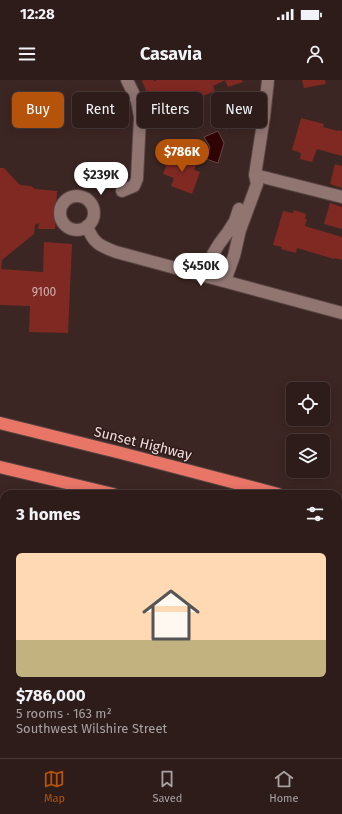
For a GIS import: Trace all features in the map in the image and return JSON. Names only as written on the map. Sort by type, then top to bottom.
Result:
[{"type":"highway","name":"Sunset Highway","points":[[0,423],[263,490]]},
{"type":"highway","points":[[0,467],[96,490]]},
{"type":"street","points":[[122,191],[134,186],[137,178],[140,117],[137,101],[127,80]]},
{"type":"street","points":[[225,281],[240,230],[257,184],[255,175],[268,80]]},
{"type":"street","points":[[255,175],[342,197]]},
{"type":"street","points":[[207,276],[213,254],[235,221],[250,182],[255,175]]},
{"type":"street","points":[[87,226],[93,240],[103,247],[116,252],[342,313]]},
{"type":"shaded area","points":[[218,131],[224,143],[218,163],[206,159],[210,147],[204,137]]},
{"type":"building","points":[[225,80],[213,86],[215,91],[203,96],[203,92],[146,92],[142,81]]},
{"type":"building","points":[[225,80],[242,80],[243,82],[228,87]]},
{"type":"building","points":[[302,80],[325,80],[326,84],[304,88]]},
{"type":"building","points":[[301,118],[324,124],[323,127],[342,131],[342,156],[317,149],[312,162],[300,159],[301,153],[292,150]]},
{"type":"building","points":[[171,153],[197,163],[194,170],[200,172],[192,194],[171,186],[174,178],[163,174]]},
{"type":"building","points":[[335,164],[342,166],[342,188],[330,184]]},
{"type":"building","points":[[0,168],[4,168],[20,185],[31,186],[35,189],[57,191],[55,229],[38,229],[39,223],[35,225],[34,234],[2,260],[1,269],[43,272],[44,242],[72,244],[68,333],[29,332],[30,306],[0,305]]},
{"type":"building","points":[[330,203],[342,207],[342,229],[324,224]]},
{"type":"building","points":[[294,210],[306,214],[305,219],[307,219],[305,226],[342,237],[342,260],[297,248],[296,253],[273,245],[283,211],[293,213]]}]
